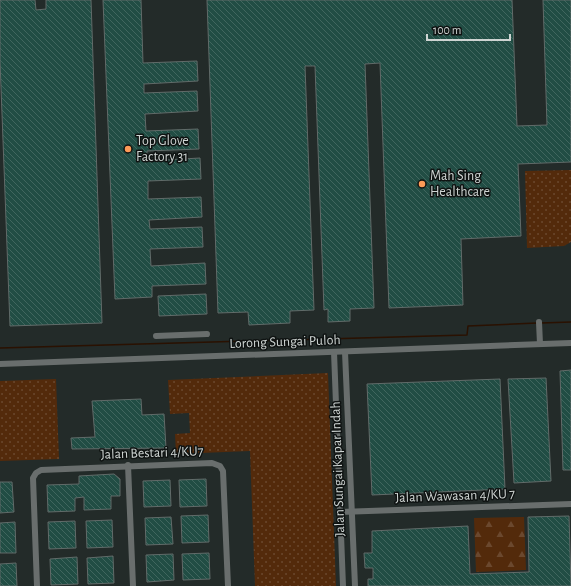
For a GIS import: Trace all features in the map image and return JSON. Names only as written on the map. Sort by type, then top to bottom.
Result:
[{"type":"street","points":[[539,322],[540,344]]},
{"type":"street","points":[[156,336],[207,334]]},
{"type":"street","name":"Lorong Sungai Puloh","points":[[0,364],[571,343]]},
{"type":"street","name":"Jalan Sungai Kapar Indah","points":[[334,352],[343,586]]},
{"type":"street","name":"Jalan Sungai Kapar Indah","points":[[346,352],[354,586]]},
{"type":"street","name":"Jalan Bestari 4/KU7","points":[[37,586],[33,478],[36,473],[41,470],[128,465],[212,463],[220,466],[223,470],[228,586]]},
{"type":"street","points":[[128,465],[133,586]]},
{"type":"street","name":"Jalan Wawasan 4/KU 7","points":[[340,512],[571,504]]},
{"type":"green space","points":[[571,170],[571,242],[564,246],[527,248],[525,171]]},
{"type":"green space","points":[[328,373],[336,586],[255,586],[250,451],[176,454],[175,434],[190,433],[189,413],[170,414],[168,380]]},
{"type":"green space","points":[[56,379],[59,459],[0,461],[0,381]]},
{"type":"green space","points":[[524,517],[526,570],[476,572],[474,518]]},
{"type":"building","points":[[0,0],[35,0],[36,10],[46,9],[46,0],[91,0],[102,323],[10,326],[0,61]]},
{"type":"building","points":[[103,0],[141,0],[143,63],[197,61],[198,81],[144,84],[144,93],[197,91],[198,111],[145,114],[146,131],[198,129],[199,149],[147,151],[147,161],[200,158],[201,179],[148,181],[148,199],[201,197],[202,217],[149,220],[150,229],[202,227],[203,247],[150,249],[151,266],[205,263],[206,284],[152,286],[152,297],[115,299]]},
{"type":"building","points":[[207,0],[512,0],[517,126],[547,125],[543,0],[571,0],[571,162],[518,164],[521,236],[461,239],[463,305],[389,308],[380,63],[365,64],[374,308],[350,309],[350,321],[328,322],[328,309],[324,310],[315,66],[305,66],[314,310],[290,311],[290,323],[249,325],[248,312],[218,313]]},
{"type":"building","points":[[206,294],[207,314],[159,316],[158,296]]},
{"type":"building","points":[[571,370],[571,470],[563,470],[560,371]]},
{"type":"building","points":[[546,378],[551,481],[514,483],[508,379]]},
{"type":"building","points":[[500,379],[505,489],[372,495],[367,384]]},
{"type":"building","points":[[141,399],[142,415],[164,414],[166,448],[72,449],[71,438],[95,437],[92,401]]},
{"type":"building","points":[[114,474],[120,479],[120,496],[111,496],[111,509],[84,510],[84,497],[75,498],[75,511],[48,512],[47,485],[79,484],[79,476]]},
{"type":"building","points":[[206,479],[207,506],[180,507],[179,480]]},
{"type":"building","points":[[170,480],[171,506],[144,507],[143,481]]},
{"type":"building","points":[[0,482],[12,482],[14,512],[0,513]]},
{"type":"building","points":[[208,515],[209,542],[182,543],[181,516]]},
{"type":"building","points":[[569,516],[571,586],[368,586],[368,579],[373,579],[373,568],[365,568],[364,553],[372,553],[372,531],[468,526],[470,574],[529,572],[528,517]]},
{"type":"building","points":[[171,517],[173,544],[146,545],[145,518]]},
{"type":"building","points":[[112,520],[113,547],[87,548],[86,521]]},
{"type":"building","points":[[75,521],[76,548],[49,549],[48,522]]},
{"type":"building","points":[[15,522],[16,553],[0,553],[0,523]]},
{"type":"building","points":[[209,553],[210,579],[183,580],[182,554]]},
{"type":"building","points":[[173,554],[174,580],[147,582],[146,555]]},
{"type":"building","points":[[113,556],[114,583],[88,584],[87,558]]},
{"type":"building","points":[[77,557],[78,584],[51,585],[50,559]]},
{"type":"building","points":[[16,563],[17,586],[0,586],[0,564]]},
{"type":"waterway","points":[[541,323],[571,322]]},
{"type":"waterway","points":[[0,348],[467,335],[468,326],[537,323]]},
{"type":"place","name":"Top Glove Factory 31","points":[[128,149]]},
{"type":"place","name":"Mah Sing Healthcare","points":[[422,184]]}]
